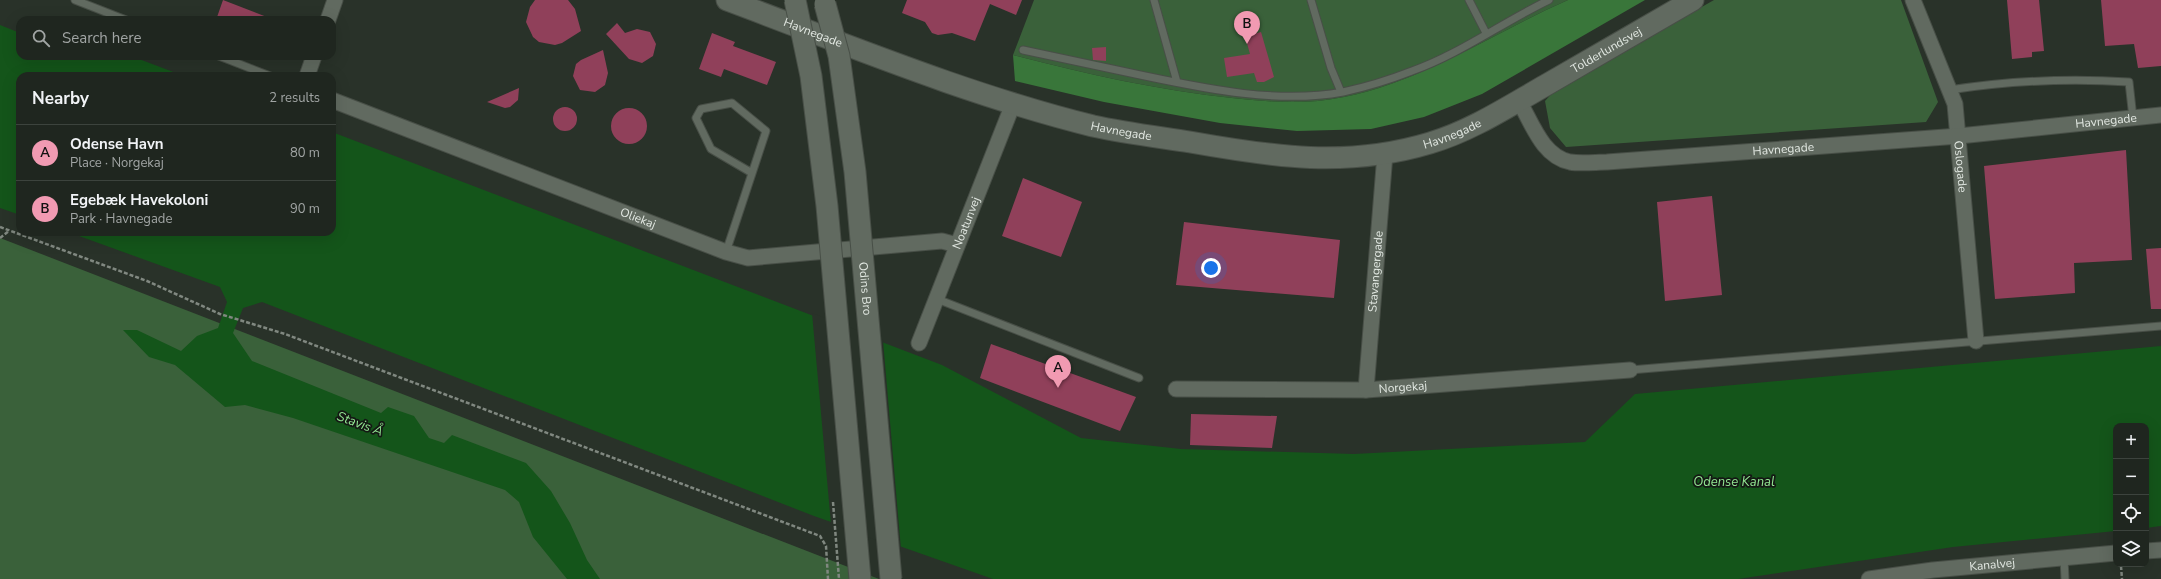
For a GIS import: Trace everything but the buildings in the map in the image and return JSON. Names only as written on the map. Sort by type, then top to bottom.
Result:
[{"type":"main road","name":"Havnegade","points":[[727,0],[917,72],[1013,104],[1096,126],[1268,156],[1358,158],[1385,154],[1433,142],[1463,130],[1519,100]]},
{"type":"main road","points":[[795,0],[811,76],[828,206],[860,579]]},
{"type":"main road","name":"Tolderlundsvej","points":[[1519,100],[1693,0]]},
{"type":"main road","name":"Odins Bro","points":[[825,2],[839,56],[855,172],[891,579]]},
{"type":"street","points":[[329,16],[335,0]]},
{"type":"street","name":"Oslogade","points":[[1913,0],[1955,104],[1976,341]]},
{"type":"street","points":[[308,72],[313,60]]},
{"type":"street","name":"Havnegade","points":[[1519,100],[1542,142],[1553,155],[1571,162],[1607,162],[1959,136],[2161,115]]},
{"type":"street","name":"Oliekaj","points":[[336,102],[726,252],[748,258],[942,241],[957,245]]},
{"type":"street","name":"Noatunvej","points":[[919,343],[1013,104]]},
{"type":"street","name":"Stavangergade","points":[[1366,390],[1385,154]]},
{"type":"street","name":"Norgekaj","points":[[1176,389],[1366,390],[1630,370]]},
{"type":"street","points":[[2149,551],[2161,550]]},
{"type":"street","name":"Kanalvej","points":[[1870,579],[1933,570],[2113,553]]},
{"type":"lane","points":[[75,0],[116,16]]},
{"type":"lane","points":[[1154,0],[1177,82]]},
{"type":"lane","points":[[1311,0],[1331,68],[1341,92]]},
{"type":"lane","points":[[1469,0],[1486,33]]},
{"type":"lane","points":[[1023,50],[1177,82],[1262,94],[1304,95],[1341,92],[1374,84],[1414,71],[1549,0]]},
{"type":"lane","points":[[229,60],[260,72]]},
{"type":"lane","points":[[1949,90],[1973,86],[2087,79],[2129,82],[2133,118]]},
{"type":"lane","points":[[726,252],[766,132],[732,104],[701,109],[696,118],[711,149],[752,173]]},
{"type":"lane","points":[[937,299],[1139,378]]},
{"type":"lane","points":[[1630,370],[2161,326]]},
{"type":"lane","points":[[2064,558],[2065,579]]},
{"type":"path","points":[[0,227],[16,234]]},
{"type":"path","points":[[0,238],[9,231]]},
{"type":"path","points":[[23,236],[147,281],[241,322],[285,334],[820,536],[826,546],[828,579]]},
{"type":"path","points":[[2121,567],[2122,579]]},
{"type":"shaded area","points":[[1034,0],[1568,0],[1458,55],[1402,80],[1373,90],[1330,100],[1288,102],[1260,101],[1177,91],[1094,75],[1013,55]]},
{"type":"shaded area","points":[[1568,0],[1645,0],[1482,94],[1424,117],[1371,129],[1297,131],[1220,123],[1104,102],[1015,81],[1013,55],[1122,81],[1204,95],[1274,102],[1330,100],[1373,90],[1402,80],[1458,55]]},
{"type":"shaded area","points":[[1714,0],[1901,0],[1938,102],[1926,122],[1566,147],[1550,128],[1545,101],[1554,91]]},
{"type":"shaded area","points":[[0,238],[13,243],[879,579],[0,579]]},
{"type":"water","points":[[0,25],[16,31],[16,60],[142,60],[173,72],[16,72],[16,214],[0,208]]},
{"type":"water","name":"Odense Kanal","points":[[336,134],[942,365],[1081,438],[1181,449],[1354,454],[1585,442],[1635,394],[2161,346],[2161,526],[2149,528],[2149,423],[2113,423],[2113,531],[1953,547],[1738,579],[993,579],[814,516],[262,302],[243,308],[233,333],[252,361],[381,413],[388,407],[414,416],[429,438],[444,443],[452,435],[526,463],[551,491],[570,523],[587,560],[600,579],[567,579],[533,537],[519,502],[505,490],[293,418],[245,405],[225,407],[175,365],[149,357],[123,330],[137,330],[181,351],[197,336],[218,328],[227,302],[220,287],[79,236],[336,236]]},
{"type":"pier","points":[[812,313],[883,340],[901,549],[831,524]]},
{"type":"place","name":"Egebæk Havekoloni","points":[[1247,44]]},
{"type":"place","name":"Odense Havn","points":[[1058,388]]},
{"type":"water label","name":"Stavis Å","points":[[360,424]]}]
